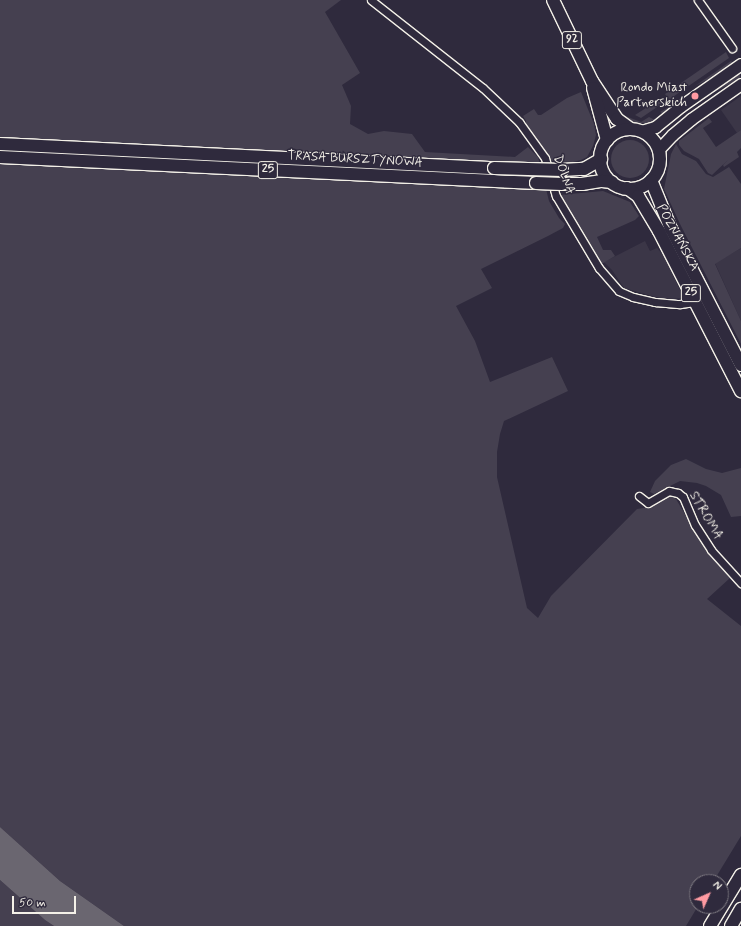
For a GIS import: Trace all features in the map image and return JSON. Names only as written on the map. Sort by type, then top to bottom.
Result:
[{"type":"main road","name":"92","points":[[553,0],[592,81],[617,119],[636,130]]},
{"type":"main road","points":[[612,182],[605,174],[600,159],[602,149],[607,140],[620,131],[655,127],[741,64]]},
{"type":"main road","name":"92","points":[[592,81],[607,140]]},
{"type":"main road","points":[[658,150],[672,135],[691,119],[741,84]]},
{"type":"main road","points":[[627,188],[637,187],[651,180],[659,166],[658,150],[650,137],[636,130]]},
{"type":"main road","name":"TRASA BURSZTYNOWA","points":[[0,144],[562,170],[584,169],[600,159]]},
{"type":"main road","name":"TRASA BURSZTYNOWA","points":[[0,157],[562,184],[582,184],[602,181],[612,182]]},
{"type":"main road","name":"POZNAŃSKA","points":[[651,180],[672,229],[741,365]]},
{"type":"main road","name":"25","points":[[612,182],[627,188]]},
{"type":"main road","name":"POZNAŃSKA","points":[[627,188],[638,196],[646,209],[696,302],[741,391]]},
{"type":"main road","points":[[729,894],[741,875]]},
{"type":"main road","points":[[729,903],[741,910],[731,926]]},
{"type":"main road","points":[[710,926],[717,914]]},
{"type":"street","name":"DOLNA","points":[[371,0],[484,88],[519,122],[546,158],[556,196],[599,268],[619,291],[633,297],[654,302],[680,304],[696,302]]},
{"type":"street","points":[[698,0],[732,48]]},
{"type":"street","name":"STROMA","points":[[639,496],[648,503],[669,491],[678,493],[682,497],[711,550],[741,583]]},
{"type":"shaded area","points":[[0,0],[341,0],[325,12],[360,73],[342,85],[351,106],[350,124],[368,134],[384,131],[412,134],[425,152],[515,157],[528,147],[538,157],[549,201],[559,218],[565,224],[563,228],[481,269],[492,288],[456,306],[475,341],[490,382],[552,357],[568,391],[504,421],[500,434],[497,452],[497,477],[527,608],[538,618],[551,596],[637,509],[651,507],[666,497],[671,496],[676,499],[700,540],[730,578],[707,599],[741,626],[741,836],[718,874],[689,874],[689,914],[693,914],[686,926],[124,926],[60,881],[0,827]]},
{"type":"shaded area","points":[[726,52],[729,58],[669,100],[665,94]]},
{"type":"shaded area","points":[[731,61],[733,63],[720,73],[695,86]]},
{"type":"shaded area","points":[[738,72],[741,78],[664,118],[660,111]]},
{"type":"shaded area","points":[[581,92],[594,124],[596,135],[593,146],[587,157],[581,160],[573,162],[551,161],[526,127],[526,121],[523,116],[534,109],[538,115],[541,115],[567,98]]},
{"type":"shaded area","points":[[741,96],[741,130],[737,133],[721,110]]},
{"type":"shaded area","points":[[660,99],[663,103],[641,118],[635,115]]},
{"type":"shaded area","points":[[620,114],[641,122],[649,117],[655,120],[647,123],[632,123]]},
{"type":"shaded area","points":[[709,118],[712,122],[703,128],[716,147],[741,130],[741,148],[737,152],[739,157],[724,167],[723,165],[728,160],[712,175],[708,173],[699,159],[684,151],[679,145],[679,141]]},
{"type":"shaded area","points":[[626,140],[634,140],[641,143],[646,148],[649,159],[646,170],[641,175],[634,178],[626,178],[619,175],[614,170],[611,163],[611,155],[614,148],[619,143]]},
{"type":"shaded area","points":[[676,144],[682,154],[696,161],[706,174],[713,177],[729,167],[741,184],[741,248],[715,264],[741,321],[741,344],[680,224],[664,189],[671,154]]},
{"type":"shaded area","points":[[603,191],[630,202],[639,216],[635,220],[597,237],[603,250],[611,250],[615,256],[600,265],[559,195]]},
{"type":"shaded area","points":[[645,241],[650,251],[657,248],[663,255],[684,298],[663,299],[624,288],[612,270],[604,262]]},
{"type":"shaded area","points":[[741,248],[741,321],[715,263]]},
{"type":"shaded area","points":[[686,459],[706,469],[722,473],[741,468],[741,516],[731,517],[721,495],[706,486],[697,483],[680,481],[654,494],[650,492],[655,481],[671,465]]},
{"type":"shaded area","points":[[0,827],[60,881],[124,926],[54,926],[45,920],[0,880]]},
{"type":"shaded area","points":[[0,880],[45,920],[54,926],[0,926]]},
{"type":"place","name":"Rondo Miast Partnerskich","points":[[695,96]]}]
